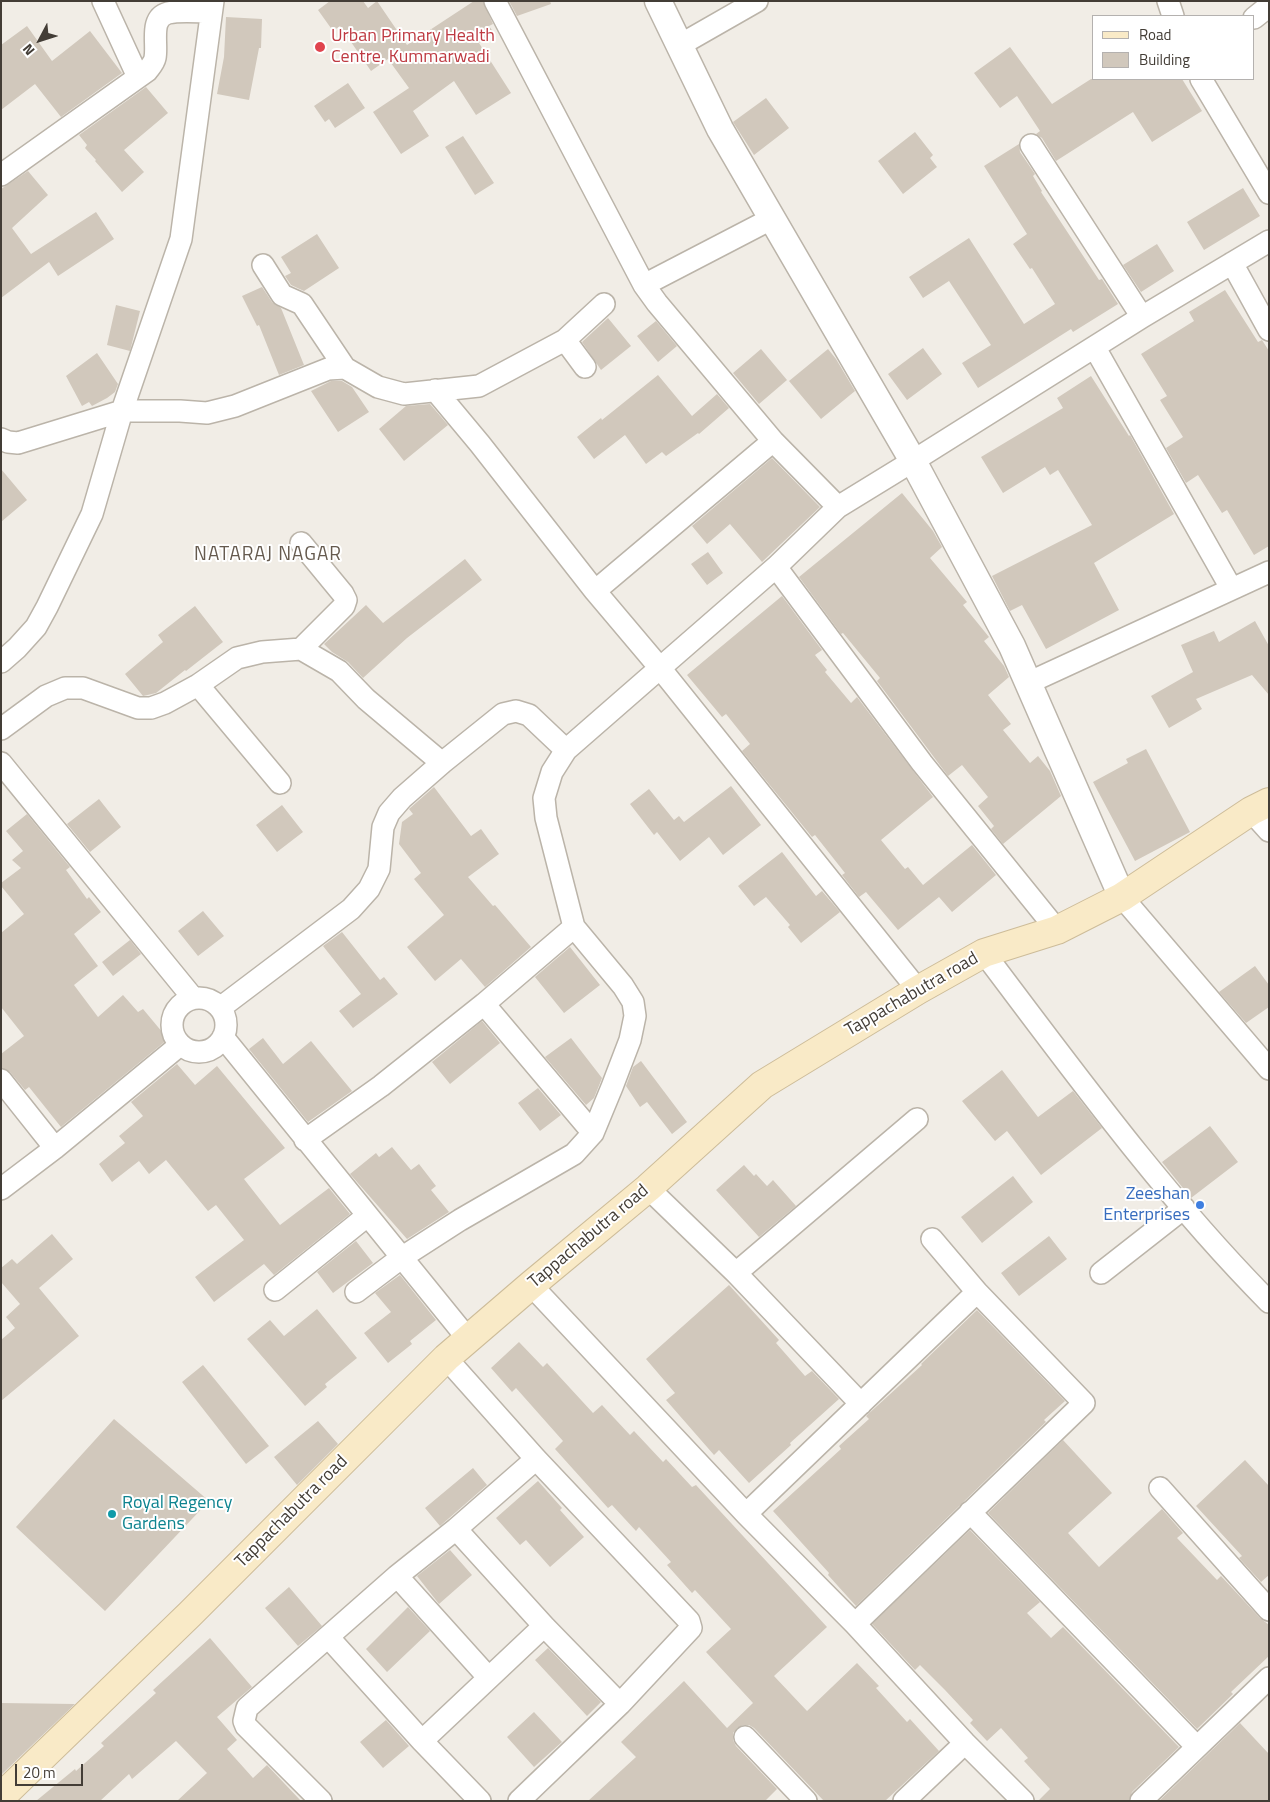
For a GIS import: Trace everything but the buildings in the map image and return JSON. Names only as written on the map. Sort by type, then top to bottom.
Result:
[{"type":"main road","name":"Tappachabutra road","points":[[4,1790],[190,1614],[446,1358],[648,1188],[762,1085],[918,990],[984,953],[1057,930],[1122,897],[1260,806]]},
{"type":"street","points":[[103,1],[138,77]]},
{"type":"street","points":[[495,1],[644,285],[773,441],[838,507]]},
{"type":"street","points":[[658,1],[720,130],[913,461],[1012,646],[1122,897],[1269,1069]]},
{"type":"street","points":[[680,45],[757,1]]},
{"type":"street","points":[[1168,1],[1173,15]]},
{"type":"street","points":[[1,175],[138,77],[153,62],[156,56],[156,28],[160,18],[167,13],[212,6],[181,239],[122,411],[92,514],[48,607],[36,627],[1,662]]},
{"type":"street","points":[[1255,17],[1269,6]]},
{"type":"street","points":[[1202,80],[1269,193]]},
{"type":"street","points":[[1031,145],[1142,317]]},
{"type":"street","points":[[644,285],[773,218]]},
{"type":"street","points":[[356,1292],[401,1258],[460,1220],[574,1154],[593,1133],[630,1040],[635,1016],[633,1002],[623,986],[574,927],[546,818],[544,798],[552,772],[566,750],[776,567],[838,507],[1269,240]]},
{"type":"street","points":[[1232,263],[1269,330]]},
{"type":"street","points":[[263,265],[282,295],[302,304],[345,368],[378,387],[404,394],[479,386],[565,340],[604,304]]},
{"type":"street","points":[[565,340],[584,367]]},
{"type":"street","points":[[1095,348],[1231,588]]},
{"type":"street","points":[[1,439],[18,443],[122,411],[207,413],[236,406],[328,369],[345,368]]},
{"type":"street","points":[[435,390],[918,990]]},
{"type":"street","points":[[595,591],[773,441]]},
{"type":"street","points":[[300,650],[344,606],[346,600],[301,543]]},
{"type":"street","points":[[776,567],[922,763],[1057,930]]},
{"type":"street","points":[[1028,683],[1269,572]]},
{"type":"street","points":[[1,729],[46,696],[65,688],[83,688],[138,708],[151,708],[165,703],[198,685],[237,658],[262,652],[300,650],[339,671],[366,699],[442,763]]},
{"type":"street","points":[[198,685],[280,783]]},
{"type":"street","points":[[220,1008],[351,909],[369,890],[380,869],[383,827],[390,813],[402,798],[502,714],[516,711],[528,715],[566,750]]},
{"type":"street","points":[[1,763],[193,998]]},
{"type":"street","points":[[1260,806],[1269,831]]},
{"type":"street","points":[[306,1140],[381,1086],[484,1004],[574,927]]},
{"type":"street","points":[[984,953],[1109,1118],[1234,1267],[1269,1302]]},
{"type":"street","points":[[193,998],[208,999],[220,1008],[226,1022],[223,1037],[212,1049],[204,1052],[187,1049],[180,1044],[172,1032],[173,1017],[180,1005],[193,998]]},
{"type":"street","points":[[484,1004],[593,1133]]},
{"type":"street","points":[[223,1037],[468,1339]]},
{"type":"street","points":[[1,1189],[55,1148],[180,1044]]},
{"type":"street","points":[[1,1080],[55,1148]]},
{"type":"street","points":[[736,1273],[917,1119]]},
{"type":"street","points":[[648,1188],[736,1273],[861,1404]]},
{"type":"street","points":[[1102,1273],[1184,1208]]},
{"type":"street","points":[[275,1290],[367,1216]]},
{"type":"street","points":[[855,1624],[1084,1403],[977,1292],[932,1239]]},
{"type":"street","points":[[531,1285],[746,1514],[855,1624],[965,1744],[1023,1801]]},
{"type":"street","points":[[746,1514],[977,1292]]},
{"type":"street","points":[[446,1358],[536,1459],[689,1621],[691,1628],[620,1704],[519,1801]]},
{"type":"street","points":[[321,1801],[246,1726],[244,1721],[248,1708],[397,1576],[456,1530],[536,1459]]},
{"type":"street","points":[[1160,1488],[1269,1610]]},
{"type":"street","points":[[970,1512],[1197,1747]]},
{"type":"street","points":[[456,1530],[544,1626],[620,1704]]},
{"type":"street","points":[[397,1576],[488,1677]]},
{"type":"street","points":[[422,1741],[544,1626]]},
{"type":"street","points":[[329,1638],[422,1741],[480,1801]]},
{"type":"street","points":[[1141,1801],[1269,1678]]},
{"type":"street","points":[[745,1736],[806,1801]]},
{"type":"street","points":[[904,1801],[965,1744]]},
{"type":"place","name":"Urban Primary Health Centre, Kummarwadi","points":[[320,47]]},
{"type":"place","name":"Zeeshan Enterprises","points":[[1200,1205]]},
{"type":"place","name":"Royal Regency Gardens","points":[[112,1514]]},
{"type":"district","name":"NATARAJ NAGAR","points":[[268,555]]}]
